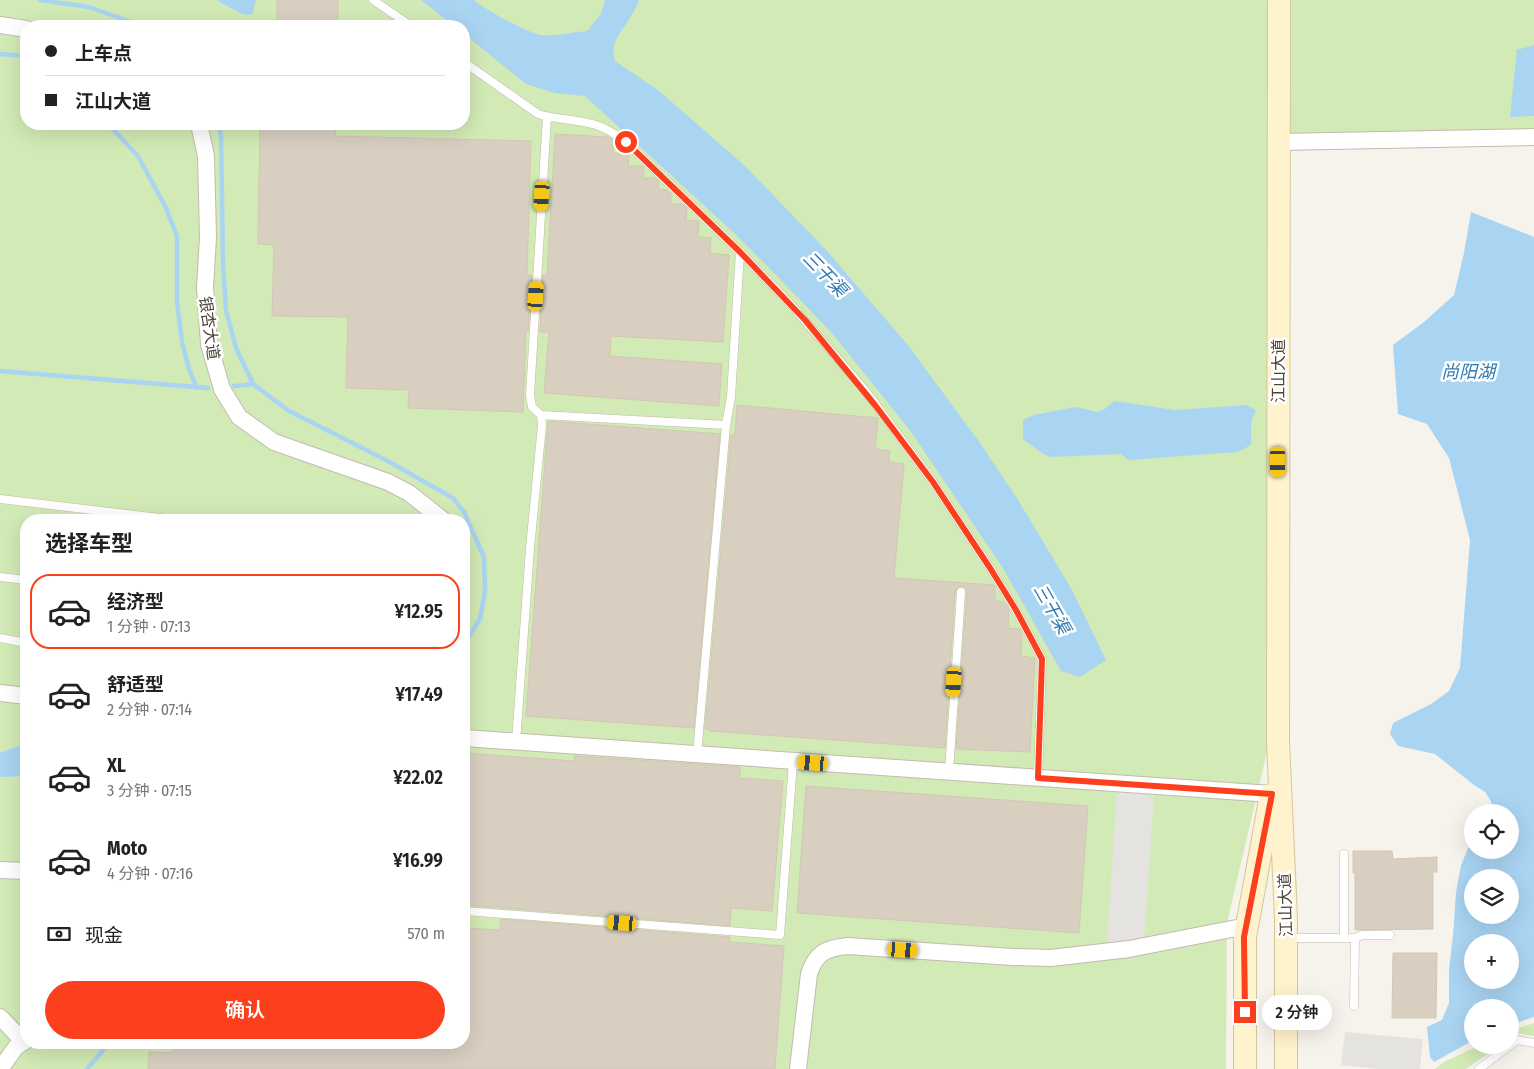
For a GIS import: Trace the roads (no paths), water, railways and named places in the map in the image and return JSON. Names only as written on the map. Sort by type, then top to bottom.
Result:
[{"type":"main road","name":"江山大道","points":[[1279,0],[1278,742],[1286,938],[1286,1069]]},
{"type":"main road","name":"江山大道","points":[[1245,1069],[1244,937],[1272,794],[1278,742]]},
{"type":"street","points":[[0,25],[20,28]]},
{"type":"street","name":"银杏大道","points":[[200,130],[206,156],[208,237],[205,288],[209,344],[222,390],[230,404],[239,417],[274,442],[388,482],[409,493],[435,514]]},
{"type":"street","points":[[1278,142],[1534,137]]},
{"type":"street","points":[[0,693],[20,695]]},
{"type":"street","points":[[470,738],[1272,794]]},
{"type":"street","points":[[0,870],[20,871]]},
{"type":"street","points":[[798,1069],[809,974],[812,964],[820,954],[831,948],[848,946],[1051,958],[1129,949],[1246,926]]},
{"type":"street","points":[[0,1017],[20,1036]]},
{"type":"street","points":[[0,1069],[20,1044]]},
{"type":"lane","points":[[373,0],[402,20]]},
{"type":"lane","points":[[470,66],[538,114],[595,125],[612,132],[626,142],[740,252],[793,307],[864,390],[933,482],[990,568],[1016,610],[1042,659],[1038,778]]},
{"type":"lane","points":[[547,117],[530,395],[532,407],[541,415],[726,425]]},
{"type":"lane","points":[[697,754],[726,425],[732,397],[740,252]]},
{"type":"lane","points":[[516,742],[530,548],[542,425],[541,415]]},
{"type":"lane","points":[[0,499],[126,514]]},
{"type":"lane","points":[[0,577],[20,579]]},
{"type":"lane","points":[[948,772],[961,592]]},
{"type":"lane","points":[[0,638],[20,642]]},
{"type":"lane","points":[[470,911],[780,935],[793,762]]},
{"type":"lane","points":[[1344,854],[1344,938]]},
{"type":"lane","points":[[1286,938],[1355,938],[1362,935],[1390,935]]},
{"type":"lane","points":[[1354,1006],[1355,938]]},
{"type":"lane","points":[[1479,1069],[1517,1040],[1534,1043]]},
{"type":"water","points":[[216,0],[256,0],[253,13],[249,15],[242,14]]},
{"type":"water","name":"三干渠","points":[[421,0],[474,0],[515,25],[533,33],[557,35],[587,31],[601,14],[605,0],[639,0],[614,45],[615,61],[658,90],[745,166],[827,251],[907,344],[980,443],[1018,500],[1072,590],[1106,660],[1080,677],[1061,671],[1003,568],[909,429],[831,332],[733,232],[585,96],[555,93],[526,84],[470,39],[470,20],[446,20]]},
{"type":"water","points":[[1534,45],[1534,116],[1510,117],[1517,50]]},
{"type":"water","name":"尚阳湖","points":[[1471,212],[1534,237],[1534,1017],[1519,1022],[1519,999],[1464,999],[1464,1045],[1434,1062],[1430,1057],[1427,1027],[1442,1020],[1449,1003],[1449,970],[1456,893],[1461,865],[1464,858],[1519,859],[1519,804],[1491,804],[1485,792],[1435,754],[1398,746],[1390,734],[1393,723],[1431,704],[1449,691],[1460,668],[1470,540],[1449,458],[1427,424],[1398,414],[1393,345],[1424,322],[1454,295]]},
{"type":"water","points":[[1114,401],[1175,410],[1246,405],[1256,410],[1251,423],[1251,444],[1237,452],[1129,460],[1121,454],[1051,457],[1043,454],[1023,439],[1023,420],[1034,415],[1076,407],[1097,412],[1105,409]]},
{"type":"water","points":[[20,745],[20,776],[0,777],[0,753]]},
{"type":"waterway","points":[[40,0],[89,7],[125,20]]},
{"type":"waterway","points":[[0,54],[20,56]]},
{"type":"waterway","points":[[114,130],[138,156],[165,206],[177,236],[177,302],[182,342],[189,369],[197,388]]},
{"type":"waterway","points":[[220,130],[226,310],[236,348],[253,384],[289,411],[384,459],[453,498],[465,514]]},
{"type":"waterway","points":[[0,371],[208,388]]},
{"type":"waterway","points":[[234,386],[253,384]]},
{"type":"waterway","points":[[470,526],[484,557],[485,591],[480,619],[470,635]]},
{"type":"waterway","points":[[87,1069],[104,1049]]}]
